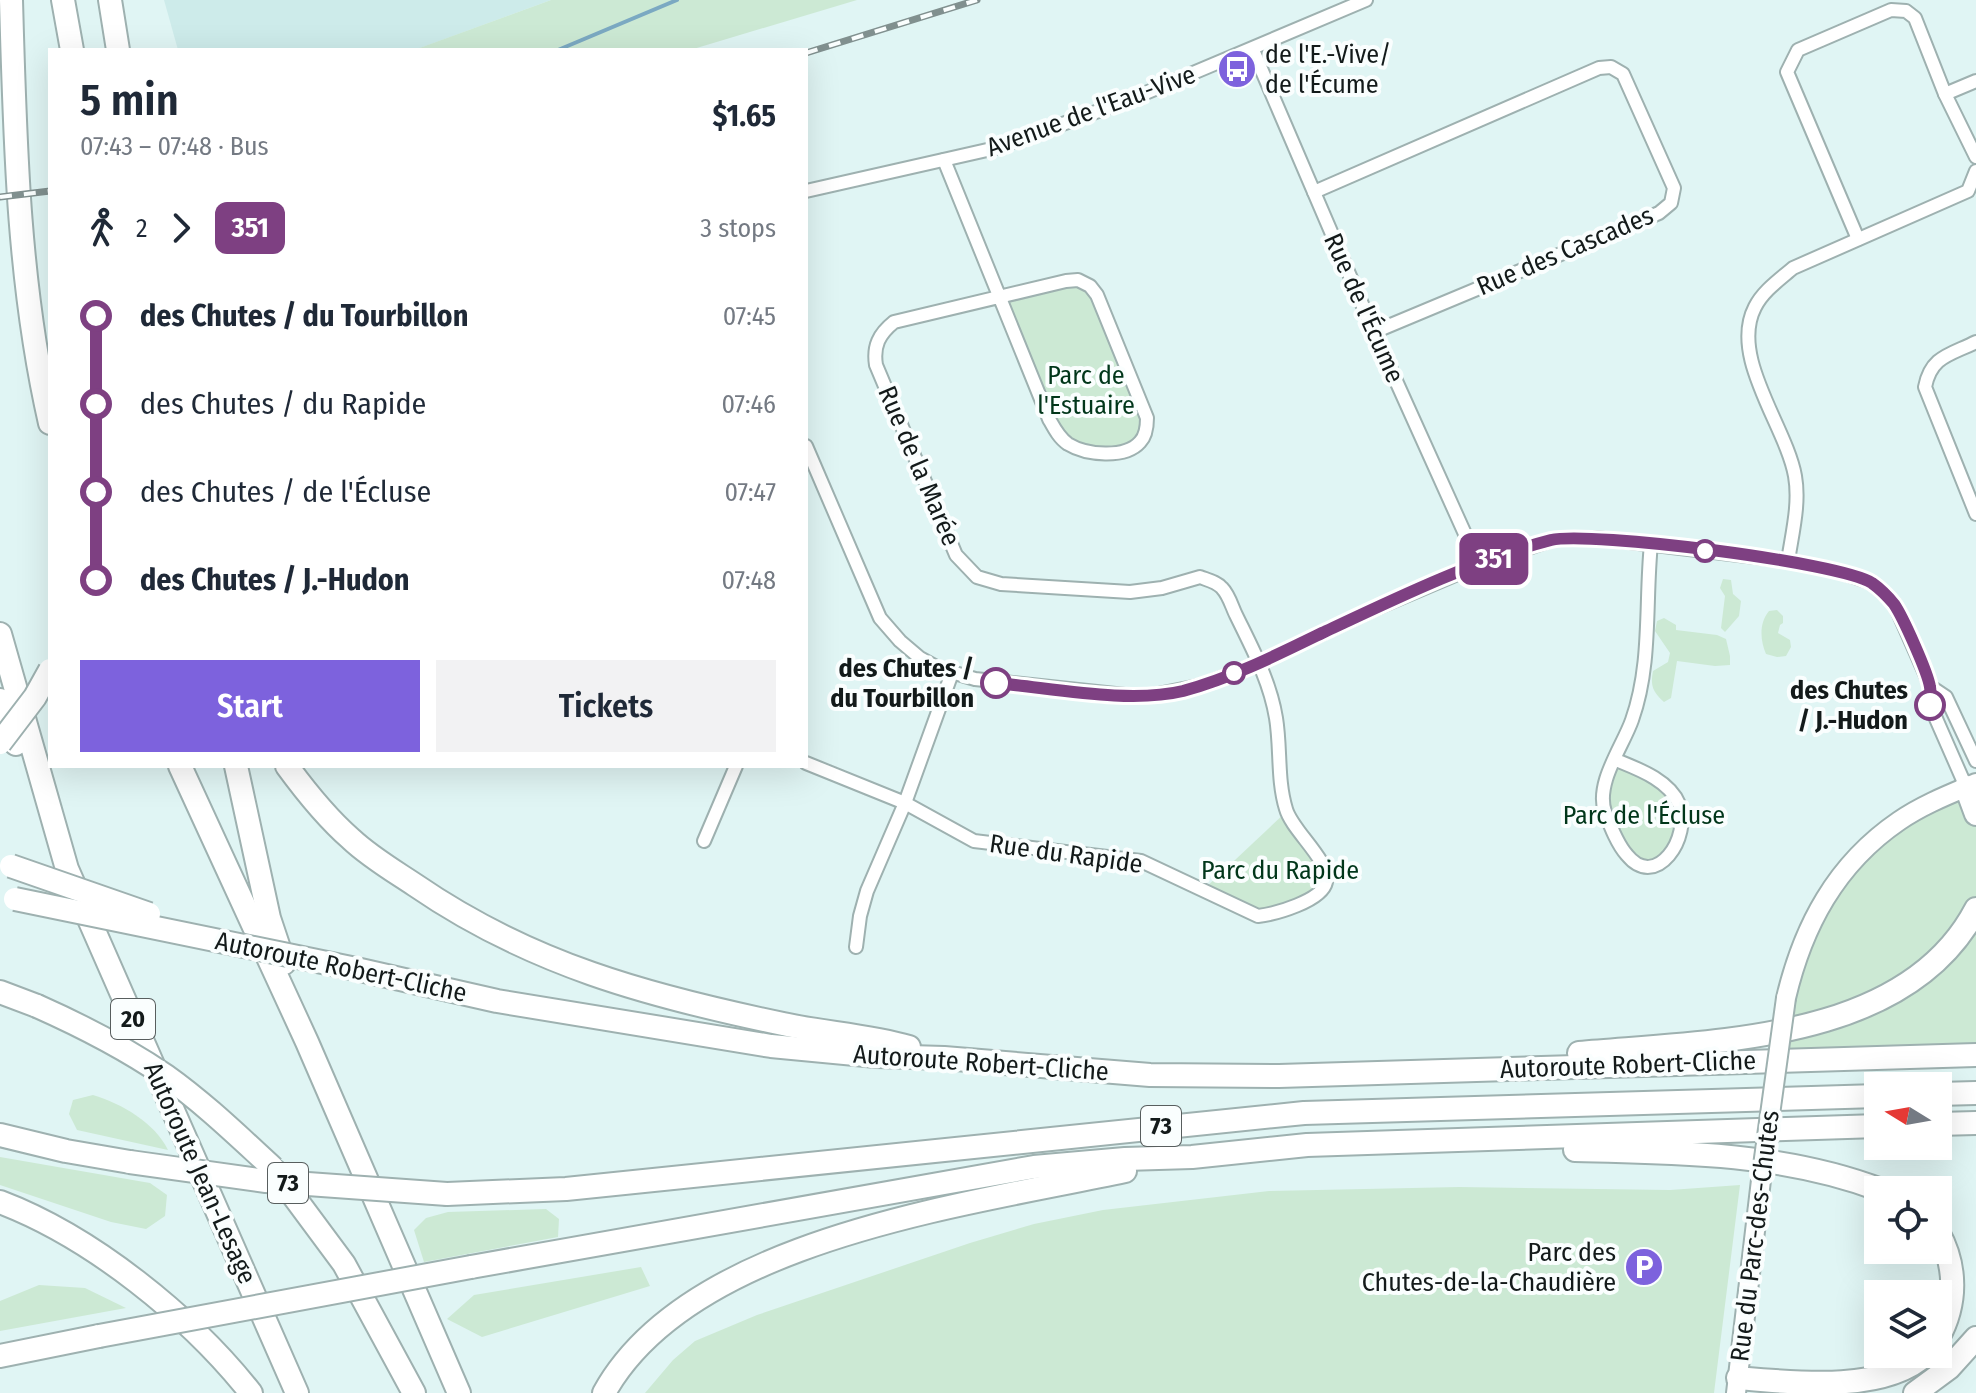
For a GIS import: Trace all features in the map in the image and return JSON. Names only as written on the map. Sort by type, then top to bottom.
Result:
[{"type":"highway","points":[[11,0],[21,249],[48,413]]},
{"type":"highway","points":[[63,0],[72,48]]},
{"type":"highway","points":[[102,0],[107,48]]},
{"type":"highway","points":[[110,0],[118,48]]},
{"type":"highway","name":"Autoroute Jean-Lesage","points":[[0,634],[67,869],[297,1393]]},
{"type":"highway","points":[[0,743],[35,697],[48,674]]},
{"type":"highway","points":[[0,700],[25,772],[67,869]]},
{"type":"highway","points":[[181,768],[307,1042],[459,1393]]},
{"type":"highway","points":[[236,768],[269,918],[307,1042]]},
{"type":"highway","points":[[288,768],[308,795],[351,840],[449,908],[539,955],[616,983],[701,1006],[785,1025],[901,1044],[944,1058]]},
{"type":"highway","points":[[1971,785],[1976,814]]},
{"type":"highway","points":[[6,864],[245,945]]},
{"type":"highway","name":"Autoroute Robert-Cliche","points":[[7,898],[245,945],[497,1001],[755,1044],[876,1056],[944,1058],[1150,1075],[1279,1076],[1976,1055]]},
{"type":"highway","points":[[1448,1071],[1553,1056],[1729,1039],[1817,1023],[1846,1014],[1904,988],[1931,968],[1966,929],[1976,909]]},
{"type":"highway","points":[[0,992],[37,1006],[119,1046],[168,1078],[216,1116],[273,1168],[344,1264],[414,1393]]},
{"type":"highway","points":[[1952,1094],[1976,1093]]},
{"type":"highway","name":"Autoroute Robert-Cliche","points":[[0,1135],[66,1151],[266,1181],[487,1194],[1290,1114],[1864,1096]]},
{"type":"highway","points":[[1952,1124],[1976,1123]]},
{"type":"highway","points":[[0,1355],[1034,1167],[1192,1157],[1307,1145],[1864,1126]]},
{"type":"highway","points":[[1499,1138],[1552,1149],[1649,1151],[1780,1164],[1864,1185]]},
{"type":"highway","points":[[604,1393],[635,1349],[669,1318],[703,1294],[746,1271],[813,1245],[942,1207],[1192,1157]]},
{"type":"highway","points":[[0,1202],[71,1237],[117,1269],[203,1340],[251,1393]]},
{"type":"highway","points":[[0,1216],[59,1239],[117,1269]]},
{"type":"highway","points":[[1951,1264],[1952,1300]]},
{"type":"highway","points":[[1915,1393],[1949,1368],[1976,1338]]},
{"type":"highway","points":[[1737,1385],[1868,1383],[1903,1373],[1909,1368]]},
{"type":"street","name":"Avenue de l'Eau-Vive","points":[[808,191],[996,148],[1129,100],[1366,0]]},
{"type":"street","points":[[1858,239],[1787,72],[1798,50],[1891,10],[1906,11],[1915,18],[1945,94],[1976,157]]},
{"type":"street","name":"Rue de l'Écume","points":[[1253,50],[1374,332],[1479,565]]},
{"type":"street","name":"Rue des Cascades","points":[[1314,192],[1599,68],[1611,67],[1623,74],[1674,188],[1671,203],[1659,213],[1374,332]]},
{"type":"street","points":[[1945,94],[1976,81]]},
{"type":"street","points":[[944,160],[1049,419],[1058,434],[1069,444],[1102,454],[1127,451],[1140,443],[1146,432],[1147,418],[1097,295],[1090,286],[1078,280],[1066,281],[1001,298]]},
{"type":"street","points":[[1788,561],[1797,499],[1795,477],[1787,443],[1753,367],[1747,337],[1754,309],[1769,288],[1793,268],[1968,191],[1976,171]]},
{"type":"street","name":"Rue de la Marée","points":[[1001,298],[894,322],[884,330],[874,353],[876,365],[956,555],[977,577],[1001,584],[1130,592],[1162,588],[1200,577],[1212,581],[1223,589],[1259,663]]},
{"type":"street","points":[[1976,342],[1934,363],[1928,372],[1925,387],[1976,514]]},
{"type":"street","points":[[808,451],[880,618],[920,658],[952,673],[996,683],[1153,695],[1203,685],[1479,565],[1555,539],[1596,538],[1651,544],[1788,561],[1840,572],[1872,583],[1894,603],[1931,687],[1930,705],[1971,785]]},
{"type":"street","points":[[1616,760],[1648,774],[1667,788],[1679,804],[1679,839],[1666,861],[1653,866],[1638,864],[1627,856],[1602,804],[1605,782],[1639,698],[1651,544]]},
{"type":"street","name":"Rue du Rapide","points":[[808,764],[905,803],[962,836],[985,844],[1141,861],[1258,916],[1270,915],[1315,897],[1323,890],[1327,880],[1324,866],[1286,812],[1276,717],[1259,663]]},
{"type":"street","points":[[856,947],[867,891],[905,803],[952,673]]},
{"type":"street","points":[[1931,687],[1946,697],[1976,761]]},
{"type":"street","points":[[704,841],[735,768]]},
{"type":"street","name":"Rue du Parc-des-Chutes","points":[[1737,1385],[1786,998],[1796,961],[1817,911],[1849,865],[1897,822],[1922,806],[1971,785]]},
{"type":"shaded area","points":[[164,0],[551,0],[420,48],[177,48]]},
{"type":"green space","points":[[551,0],[857,0],[697,48],[419,48]]},
{"type":"green space","name":"Parc de l'Estuaire","points":[[1066,281],[1090,286],[1147,418],[1140,443],[1102,454],[1058,434],[1001,298]]},
{"type":"green space","points":[[1723,579],[1731,580],[1733,594],[1741,601],[1739,616],[1725,632],[1721,628],[1725,596],[1720,588]]},
{"type":"green space","points":[[1777,610],[1783,616],[1778,633],[1790,640],[1791,647],[1786,656],[1777,657],[1766,654],[1762,632],[1763,621],[1769,611]]},
{"type":"green space","points":[[1664,618],[1676,625],[1676,630],[1726,639],[1730,665],[1677,661],[1671,698],[1664,702],[1655,692],[1652,681],[1653,671],[1668,662],[1670,653],[1655,631],[1657,621]]},
{"type":"green space","name":"Parc de l'Écluse","points":[[1616,760],[1648,774],[1679,804],[1672,854],[1638,864],[1609,822],[1605,782]]},
{"type":"green space","points":[[1976,783],[1976,1055],[1777,1062],[1806,933],[1871,844]]},
{"type":"green space","name":"Parc du Rapide","points":[[1286,812],[1324,866],[1323,890],[1270,915],[1203,890]]},
{"type":"green space","points":[[93,1095],[136,1115],[154,1131],[168,1150],[77,1130],[69,1114],[73,1100]]},
{"type":"green space","points":[[0,1157],[150,1183],[167,1195],[165,1216],[146,1229],[111,1222],[0,1185]]},
{"type":"green space","points":[[1740,1185],[1714,1393],[645,1393],[673,1360],[695,1341],[757,1315],[970,1243],[1034,1224],[1103,1210],[1269,1191],[1459,1187],[1670,1190]]},
{"type":"green space","points":[[546,1209],[559,1219],[558,1237],[424,1262],[414,1230],[426,1218],[448,1212]]},
{"type":"green space","points":[[641,1267],[650,1286],[482,1337],[447,1319],[474,1295]]},
{"type":"green space","points":[[39,1285],[85,1288],[126,1308],[0,1331],[0,1301]]},
{"type":"waterway","points":[[563,48],[677,0]]},
{"type":"railway","points":[[808,52],[977,0]]},
{"type":"railway","points":[[0,197],[48,191]]},
{"type":"bus line","name":"351","points":[[996,683],[1125,695],[1178,692],[1259,663],[1368,612],[1514,551],[1555,539],[1596,538],[1788,561],[1840,572],[1872,583],[1894,603],[1931,687],[1930,705]]},
{"type":"place","name":"de l'E.-Vive/ de l'Écume","points":[[1237,69]]},
{"type":"place","name":"des Chutes / du Tourbillon","points":[[996,683]]},
{"type":"place","name":"des Chutes / J.-Hudon","points":[[1930,705]]},
{"type":"place","name":"Parc des Chutes-de-la-Chaudière","points":[[1644,1267]]}]
